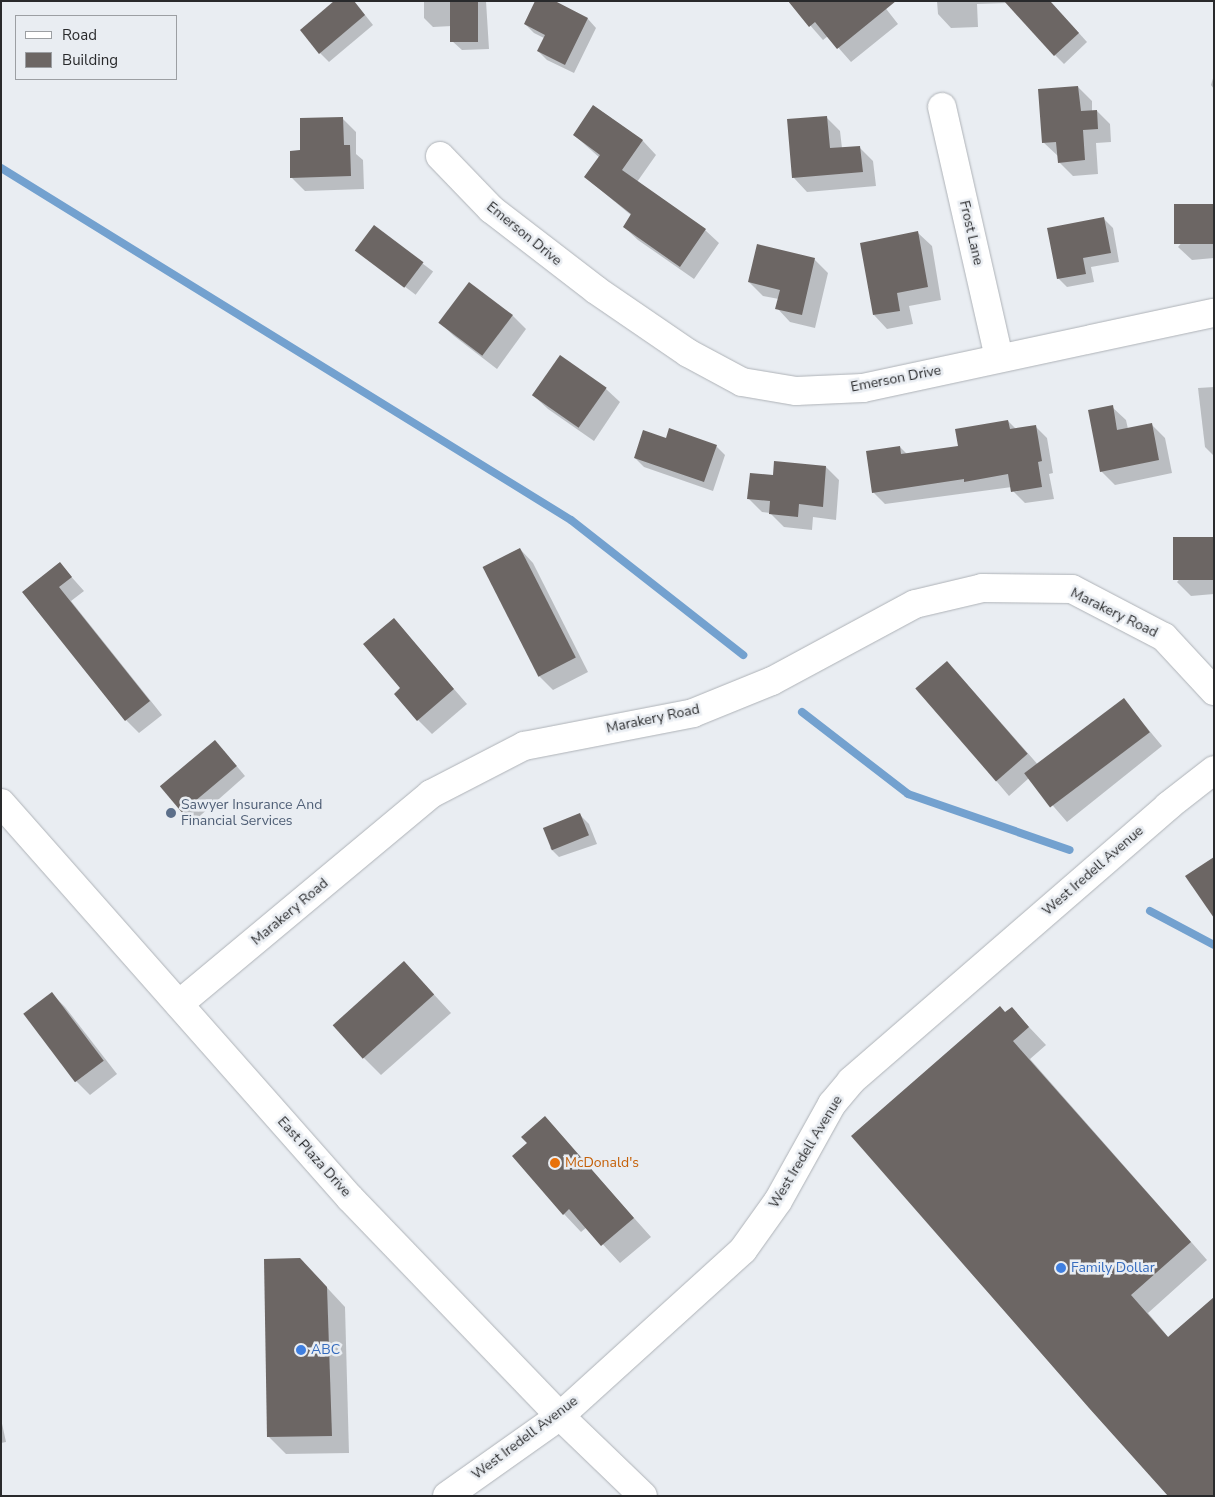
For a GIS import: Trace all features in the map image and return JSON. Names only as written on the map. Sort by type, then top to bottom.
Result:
[{"type":"street","name":"Frost Lane","points":[[942,107],[999,358]]},
{"type":"street","name":"Emerson Drive","points":[[440,156],[491,209],[596,290],[688,353],[742,382],[796,391],[863,388],[1214,313]]},
{"type":"street","name":"Marakery Road","points":[[179,1004],[431,794],[524,746],[693,712],[772,682],[915,604],[982,588],[1072,589],[1164,637],[1214,691]]},
{"type":"street","name":"West Iredell Avenue","points":[[447,1496],[560,1416],[743,1250],[778,1201],[832,1104],[851,1081],[1168,806],[1214,770]]},
{"type":"street","name":"East Plaza Drive","points":[[1,803],[350,1198],[560,1416],[643,1496]]},
{"type":"building","points":[[334,1],[354,1],[365,15],[319,54],[300,30]]},
{"type":"building","points":[[450,1],[478,1],[478,42],[450,42]]},
{"type":"building","points":[[535,1],[555,1],[588,18],[565,65],[537,51],[545,35],[524,24]]},
{"type":"building","points":[[788,1],[896,1],[837,49],[815,22],[809,27]]},
{"type":"building","points":[[1004,1],[1050,1],[1079,33],[1054,56]]},
{"type":"building","points":[[1078,86],[1081,111],[1097,110],[1098,129],[1083,130],[1085,160],[1058,163],[1056,142],[1042,143],[1038,89]]},
{"type":"building","points":[[593,105],[643,140],[622,170],[706,229],[680,267],[623,227],[631,214],[584,177],[600,155],[573,135]]},
{"type":"building","points":[[827,116],[830,148],[860,146],[863,172],[792,178],[787,119]]},
{"type":"building","points":[[343,117],[344,145],[350,145],[351,176],[290,178],[290,151],[300,150],[300,118]]},
{"type":"building","points":[[1174,204],[1214,204],[1214,244],[1174,244]]},
{"type":"building","points":[[1104,217],[1111,253],[1083,258],[1086,274],[1057,279],[1047,228]]},
{"type":"building","points":[[374,225],[424,262],[404,288],[355,251]]},
{"type":"building","points":[[918,231],[928,287],[897,293],[900,311],[873,315],[860,243]]},
{"type":"building","points":[[757,244],[815,258],[802,315],[775,309],[780,290],[748,282]]},
{"type":"building","points":[[469,282],[513,315],[482,356],[438,323]]},
{"type":"building","points":[[560,355],[607,388],[579,428],[532,395]]},
{"type":"building","points":[[1113,405],[1117,430],[1152,423],[1159,460],[1100,472],[1088,410]]},
{"type":"building","points":[[1008,420],[1010,429],[1036,425],[1042,461],[1038,462],[1042,487],[1011,492],[1008,474],[964,482],[964,479],[872,493],[866,451],[900,446],[901,454],[958,446],[955,429]]},
{"type":"building","points":[[669,428],[717,445],[704,482],[634,458],[643,430],[666,438]]},
{"type":"building","points":[[774,461],[826,466],[823,507],[799,504],[798,517],[769,514],[770,501],[747,499],[750,473],[773,475]]},
{"type":"building","points":[[1173,537],[1214,537],[1214,580],[1173,580]]},
{"type":"building","points":[[520,548],[576,658],[538,677],[483,567]]},
{"type":"building","points":[[60,562],[72,577],[59,587],[150,701],[125,721],[22,592]]},
{"type":"building","points":[[394,618],[454,689],[417,721],[394,694],[400,688],[363,644]]},
{"type":"building","points":[[947,661],[1028,754],[996,781],[915,689]]},
{"type":"building","points":[[1124,698],[1150,732],[1050,808],[1024,773]]},
{"type":"building","points":[[215,740],[237,766],[182,812],[160,786]]},
{"type":"building","points":[[580,813],[589,835],[552,850],[543,828]]},
{"type":"building","points":[[1214,857],[1214,918],[1185,876]]},
{"type":"building","points":[[404,961],[434,994],[363,1059],[333,1025]]},
{"type":"building","points":[[52,992],[104,1061],[75,1082],[23,1014]]},
{"type":"building","points":[[1000,1006],[1005,1012],[1012,1007],[1029,1027],[1013,1041],[1191,1242],[1131,1295],[1168,1337],[1214,1297],[1214,1496],[1168,1496],[851,1136]]},
{"type":"building","points":[[545,1116],[634,1218],[601,1246],[569,1209],[563,1215],[512,1156],[527,1143],[521,1137]]},
{"type":"building","points":[[300,1258],[327,1287],[332,1436],[267,1437],[264,1259]]},
{"type":"waterway","points":[[1,168],[571,520],[743,655]]},
{"type":"waterway","points":[[802,712],[908,794],[1070,850]]},
{"type":"waterway","points":[[1150,911],[1214,945]]},
{"type":"place","name":"Sawyer Insurance And Financial Services","points":[[171,813]]},
{"type":"place","name":"McDonald's","points":[[555,1163]]},
{"type":"place","name":"Family Dollar","points":[[1061,1268]]},
{"type":"place","name":"ABC","points":[[301,1350]]}]
